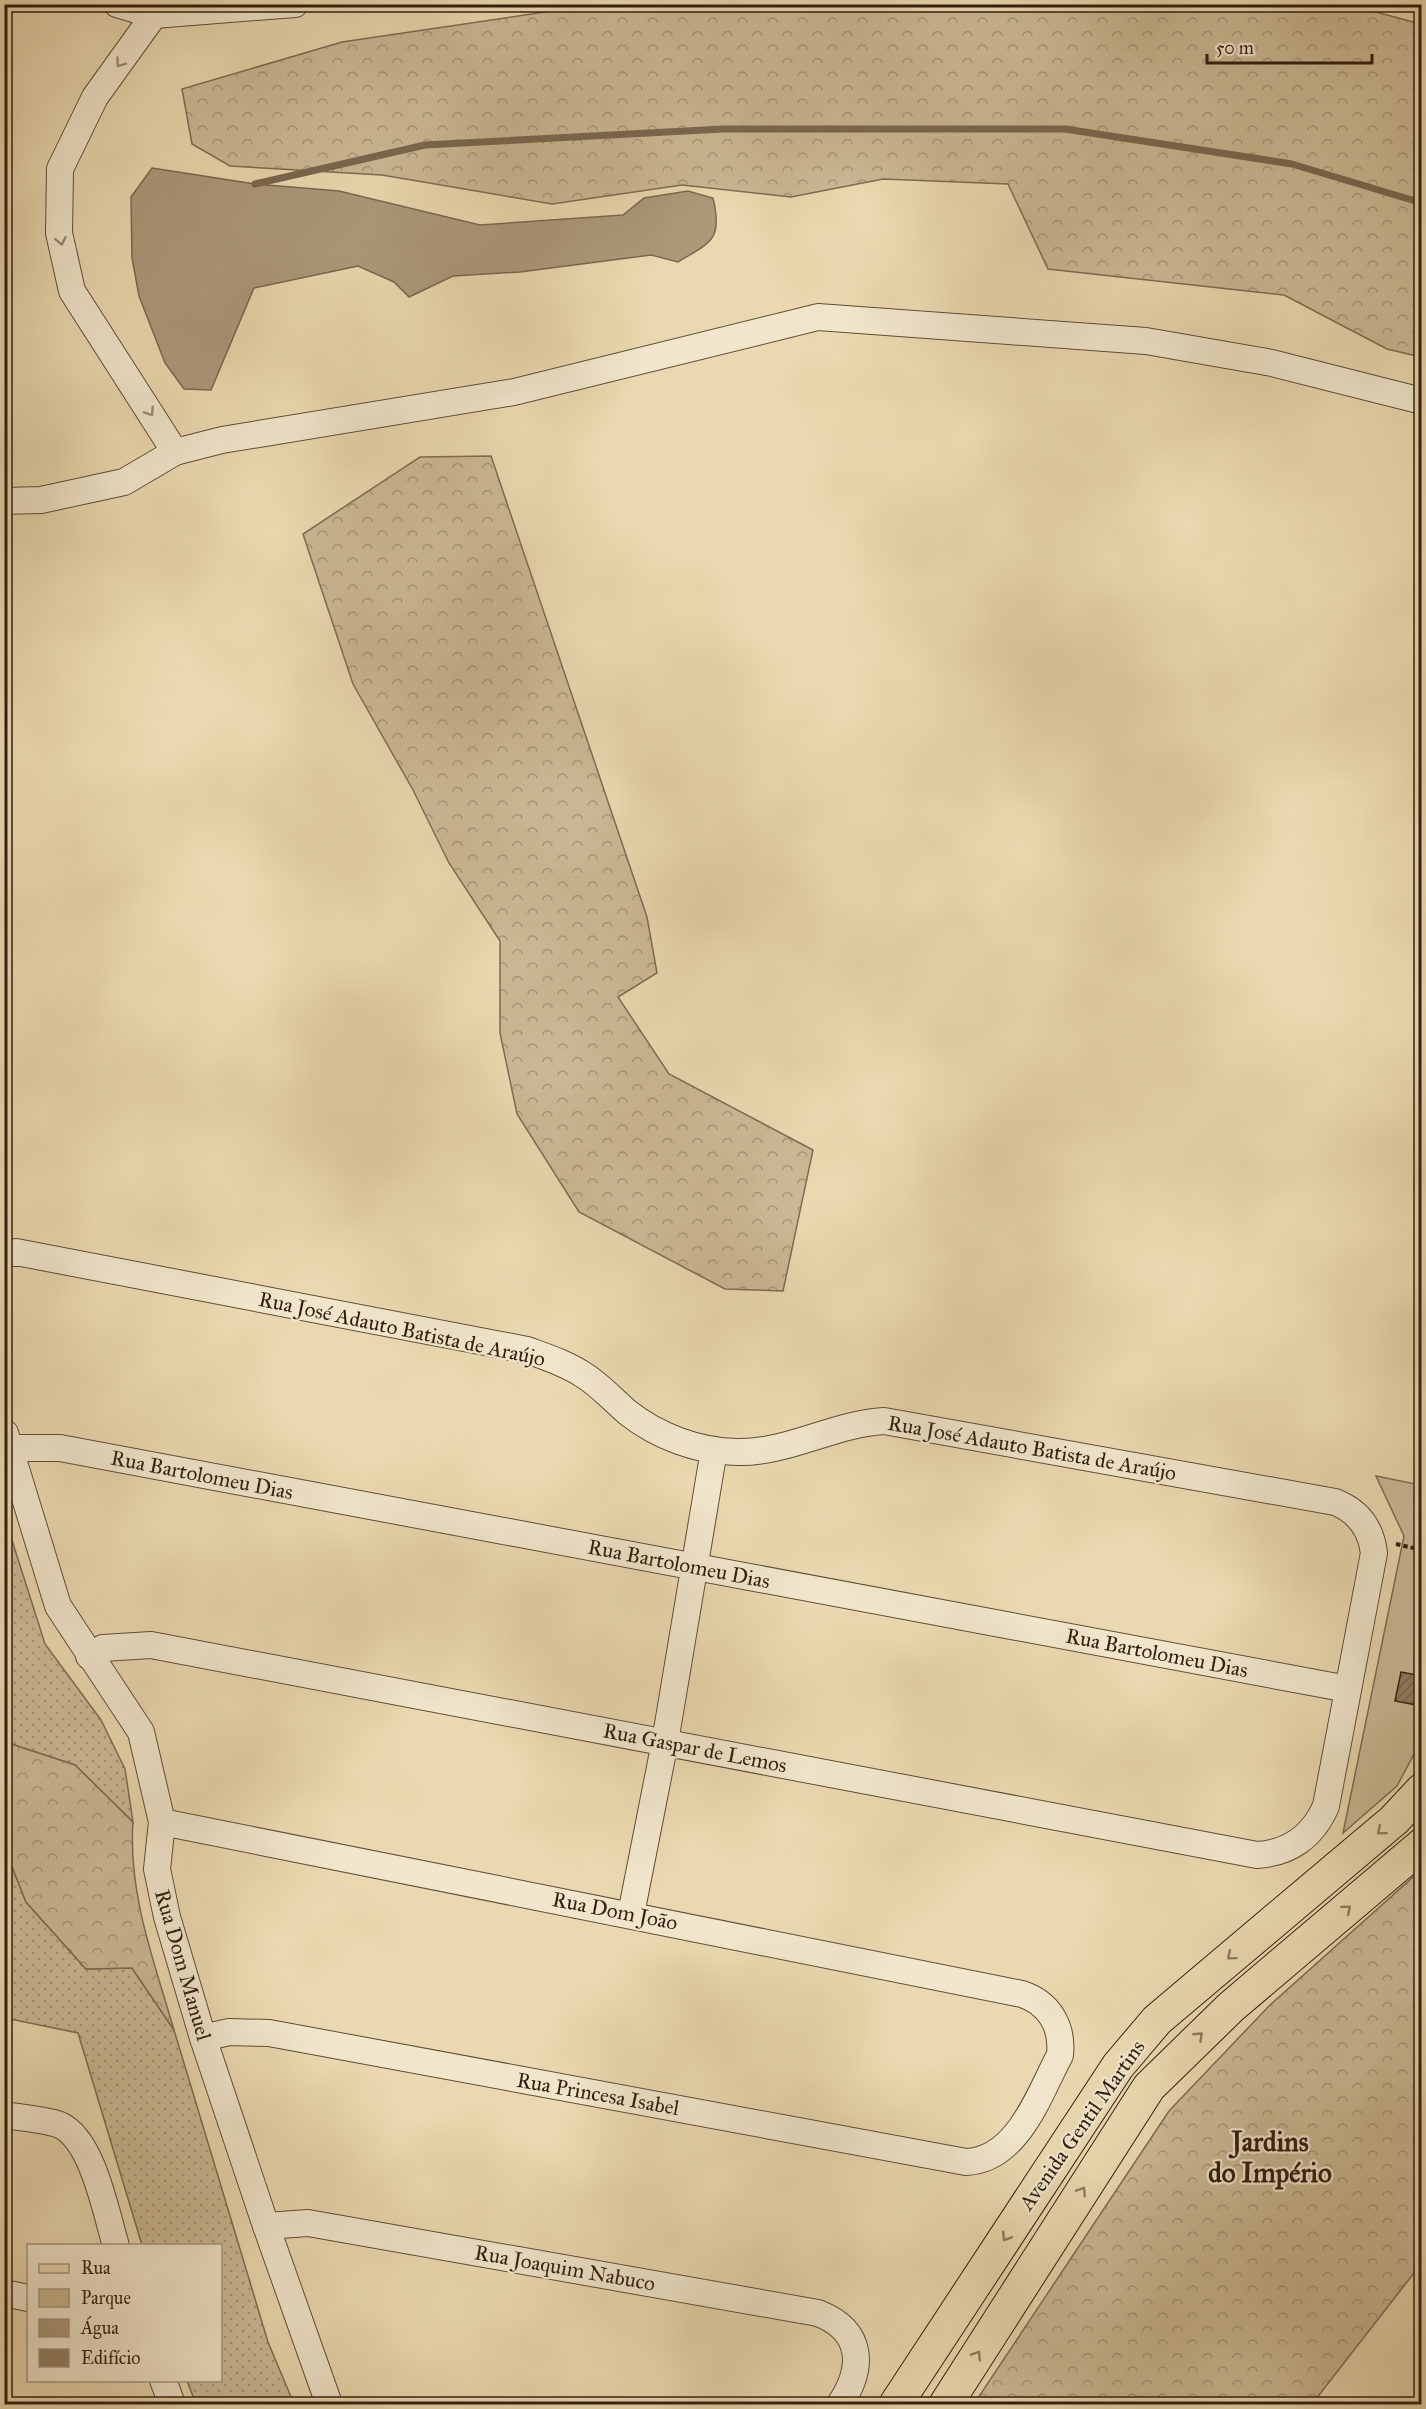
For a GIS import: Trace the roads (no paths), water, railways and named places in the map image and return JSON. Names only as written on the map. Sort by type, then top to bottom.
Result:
[{"type":"main road","name":"Avenida Gentil Martins","points":[[896,2404],[1118,2066],[1156,2020],[1394,1820],[1422,1790]]},
{"type":"main road","name":"Avenida Gentil Martins","points":[[946,2404],[1149,2087],[1231,2007],[1422,1845]]},
{"type":"street","points":[[117,4],[154,15],[296,4]]},
{"type":"street","points":[[154,15],[95,98],[60,169],[59,234],[72,291],[175,453]]},
{"type":"street","points":[[4,501],[41,500],[124,482],[175,453],[252,434],[514,392],[818,317],[1146,341],[1272,363],[1422,401]]},
{"type":"street","name":"Rua José Adauto Batista de Araújo","points":[[4,1254],[28,1255],[527,1350],[583,1374],[652,1429],[679,1441],[714,1450],[765,1451],[794,1444],[852,1424],[884,1421],[906,1422],[1335,1502],[1357,1515],[1368,1528],[1373,1544],[1374,1561],[1348,1689]]},
{"type":"street","name":"Rua Bartolomeu Dias","points":[[7,1441],[60,1448],[1348,1689]]},
{"type":"street","name":"Rua Dom Manuel","points":[[7,1441],[58,1606],[141,1732],[162,1822],[157,1869],[167,1917],[203,2038],[329,2404]]},
{"type":"street","points":[[631,1914],[665,1742],[714,1450]]},
{"type":"street","name":"Rua Gaspar de Lemos","points":[[89,1656],[103,1648],[151,1645],[1257,1855],[1280,1852],[1300,1841],[1316,1826],[1326,1806],[1348,1689]]},
{"type":"street","name":"Rua Dom João","points":[[162,1822],[1022,1994],[1045,2007],[1056,2022],[1060,2037],[1060,2055],[1016,2135],[1005,2148],[991,2157]]},
{"type":"street","name":"Rua Princesa Isabel","points":[[203,2038],[230,2032],[269,2033],[966,2162],[991,2157]]},
{"type":"street","points":[[4,2115],[60,2126],[79,2141],[88,2157],[115,2244]]},
{"type":"street","name":"Rua Joaquim Nabuco","points":[[266,2226],[308,2223],[818,2313],[841,2327],[852,2342],[856,2359],[856,2377],[840,2404]]},
{"type":"street","points":[[4,2293],[27,2298]]},
{"type":"street","points":[[164,2382],[172,2404]]},
{"type":"water","points":[[152,168],[255,184],[339,191],[480,225],[623,215],[644,198],[688,191],[713,198],[716,223],[712,238],[678,262],[651,255],[520,272],[453,276],[409,297],[394,282],[358,266],[254,288],[211,390],[184,389],[165,363],[139,296],[132,258],[131,197]]},
{"type":"waterway","points":[[255,184],[425,145],[723,129],[1065,129],[1292,164],[1422,203]]},
{"type":"district","name":"Jardins do Império","points":[[1270,2158]]}]
